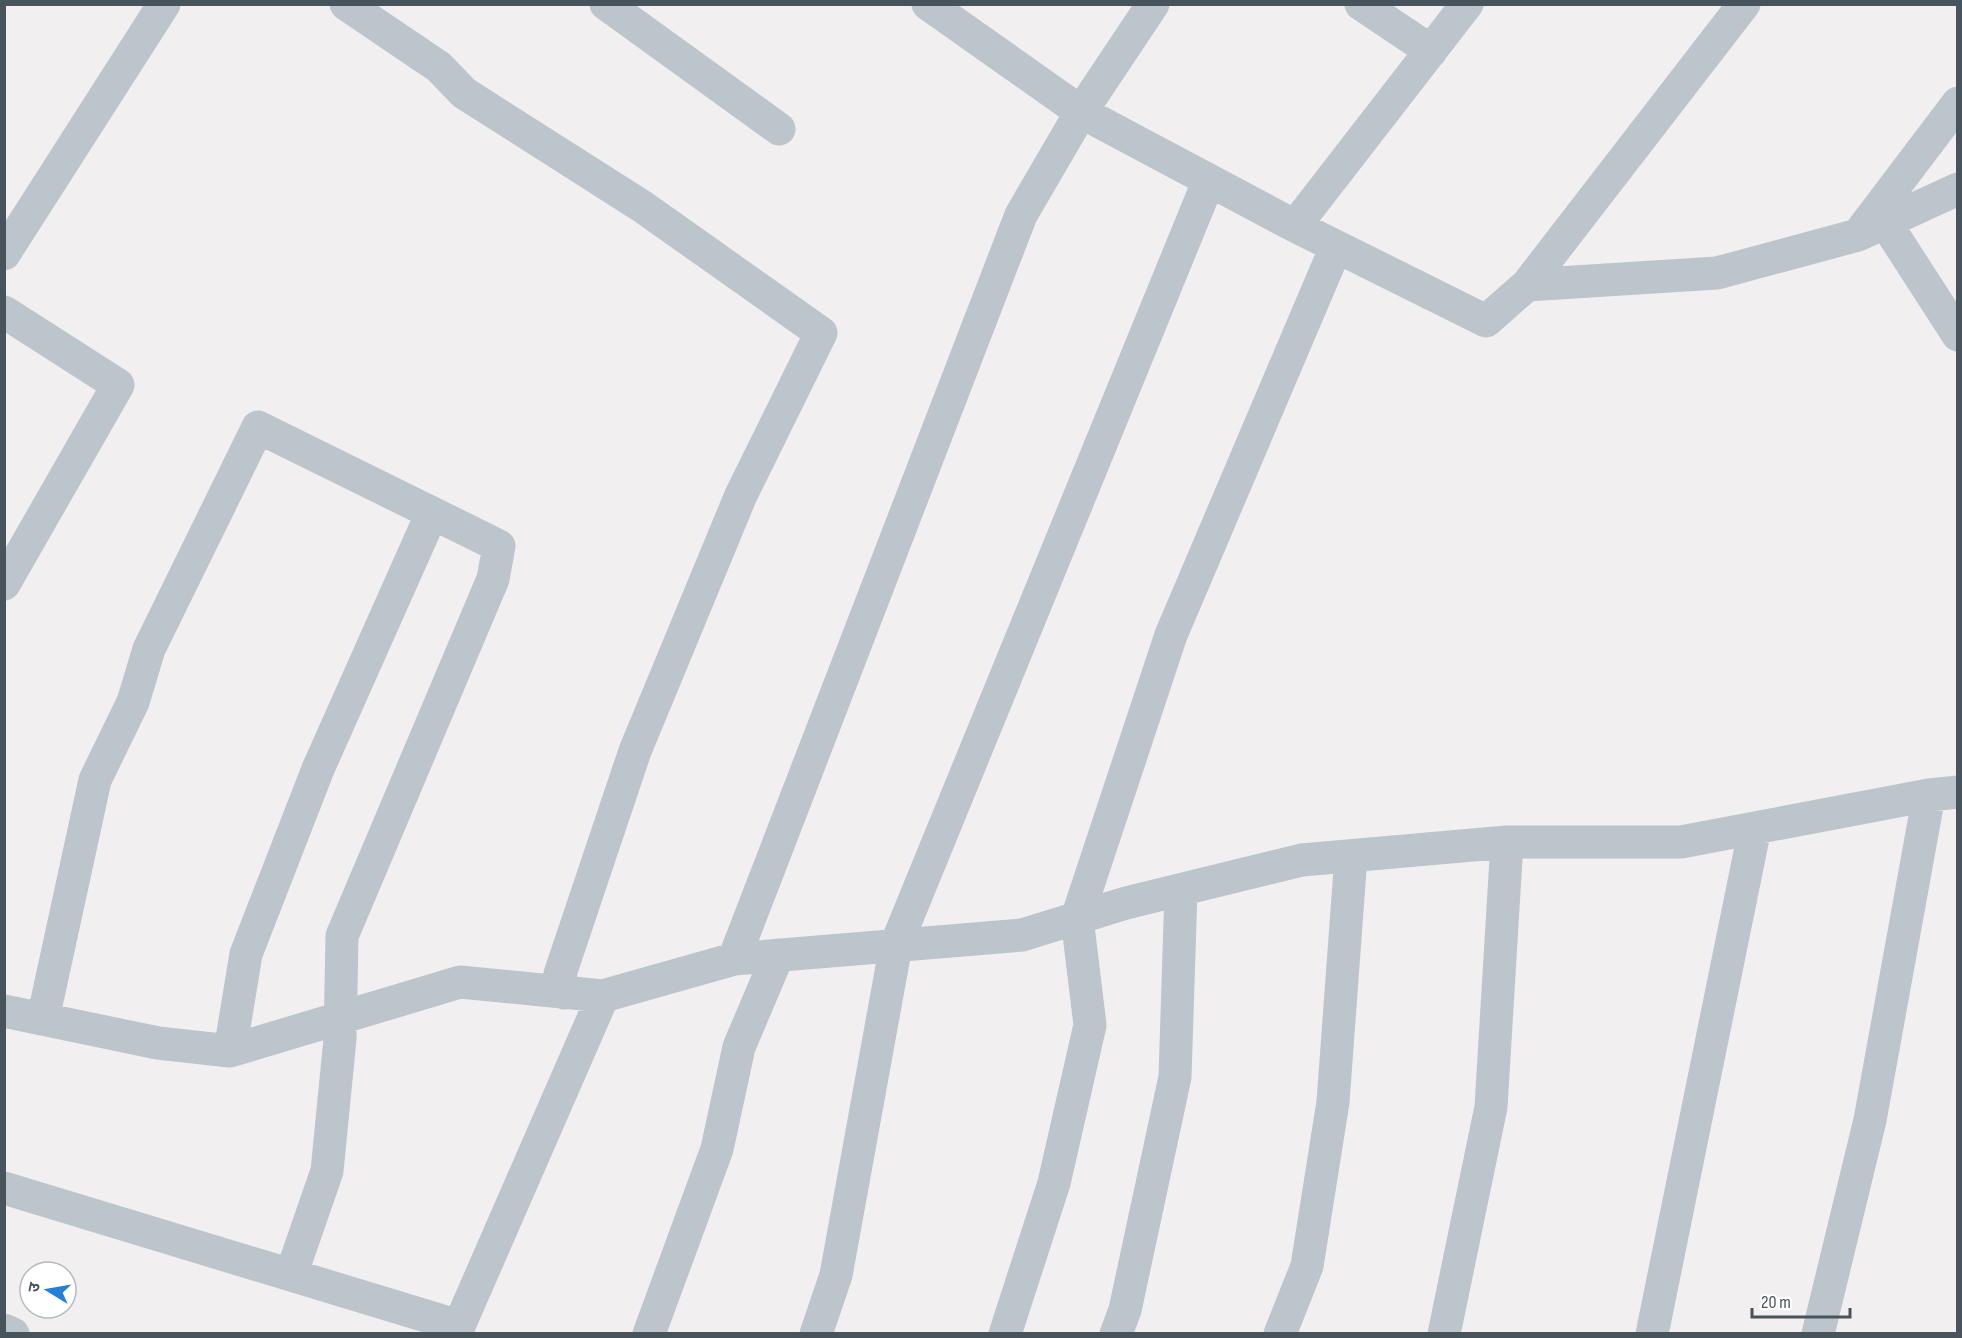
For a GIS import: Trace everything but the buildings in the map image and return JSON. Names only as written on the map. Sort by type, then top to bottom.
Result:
[{"type":"street","points":[[4,254],[164,4]]},
{"type":"street","points":[[346,4],[439,67],[465,93],[642,207],[821,333],[741,495],[635,751],[560,974],[564,993]]},
{"type":"street","points":[[606,4],[779,129]]},
{"type":"street","points":[[928,4],[1081,112],[1295,226],[1486,321],[1527,285],[1744,4]]},
{"type":"street","points":[[734,959],[1021,215],[1081,112],[1153,4]]},
{"type":"street","points":[[1360,4],[1431,51]]},
{"type":"street","points":[[1295,226],[1467,4]]},
{"type":"street","points":[[1871,229],[1958,104]]},
{"type":"street","points":[[816,1334],[836,1275],[896,945],[1209,180]]},
{"type":"street","points":[[1527,285],[1717,273],[1871,229],[1958,189]]},
{"type":"street","points":[[1871,229],[1948,301],[1958,335]]},
{"type":"street","points":[[1005,1334],[1054,1183],[1090,1024],[1077,918],[1171,635],[1336,247]]},
{"type":"street","points":[[4,312],[118,385],[4,584]]},
{"type":"street","points":[[43,1019],[95,780],[133,702],[148,649],[258,427],[500,546],[493,579],[342,936],[340,1039],[327,1171],[291,1275]]},
{"type":"street","points":[[230,1051],[246,954],[318,769],[432,513]]},
{"type":"street","points":[[4,1011],[158,1043],[230,1051],[460,982],[603,996],[734,959],[1022,935],[1181,890],[1302,860],[1508,842],[1682,842],[1943,793],[1870,1120],[1818,1334]]},
{"type":"street","points":[[1652,1334],[1755,828]]},
{"type":"street","points":[[1444,1334],[1491,1107],[1508,842]]},
{"type":"street","points":[[1280,1334],[1307,1266],[1333,1102],[1351,856]]},
{"type":"street","points":[[1116,1334],[1125,1310],[1175,1077],[1181,890]]},
{"type":"street","points":[[649,1334],[717,1149],[739,1047],[778,955]]},
{"type":"street","points":[[4,1188],[291,1275],[457,1330],[603,996]]},
{"type":"street","points":[[4,1330],[14,1334]]}]
